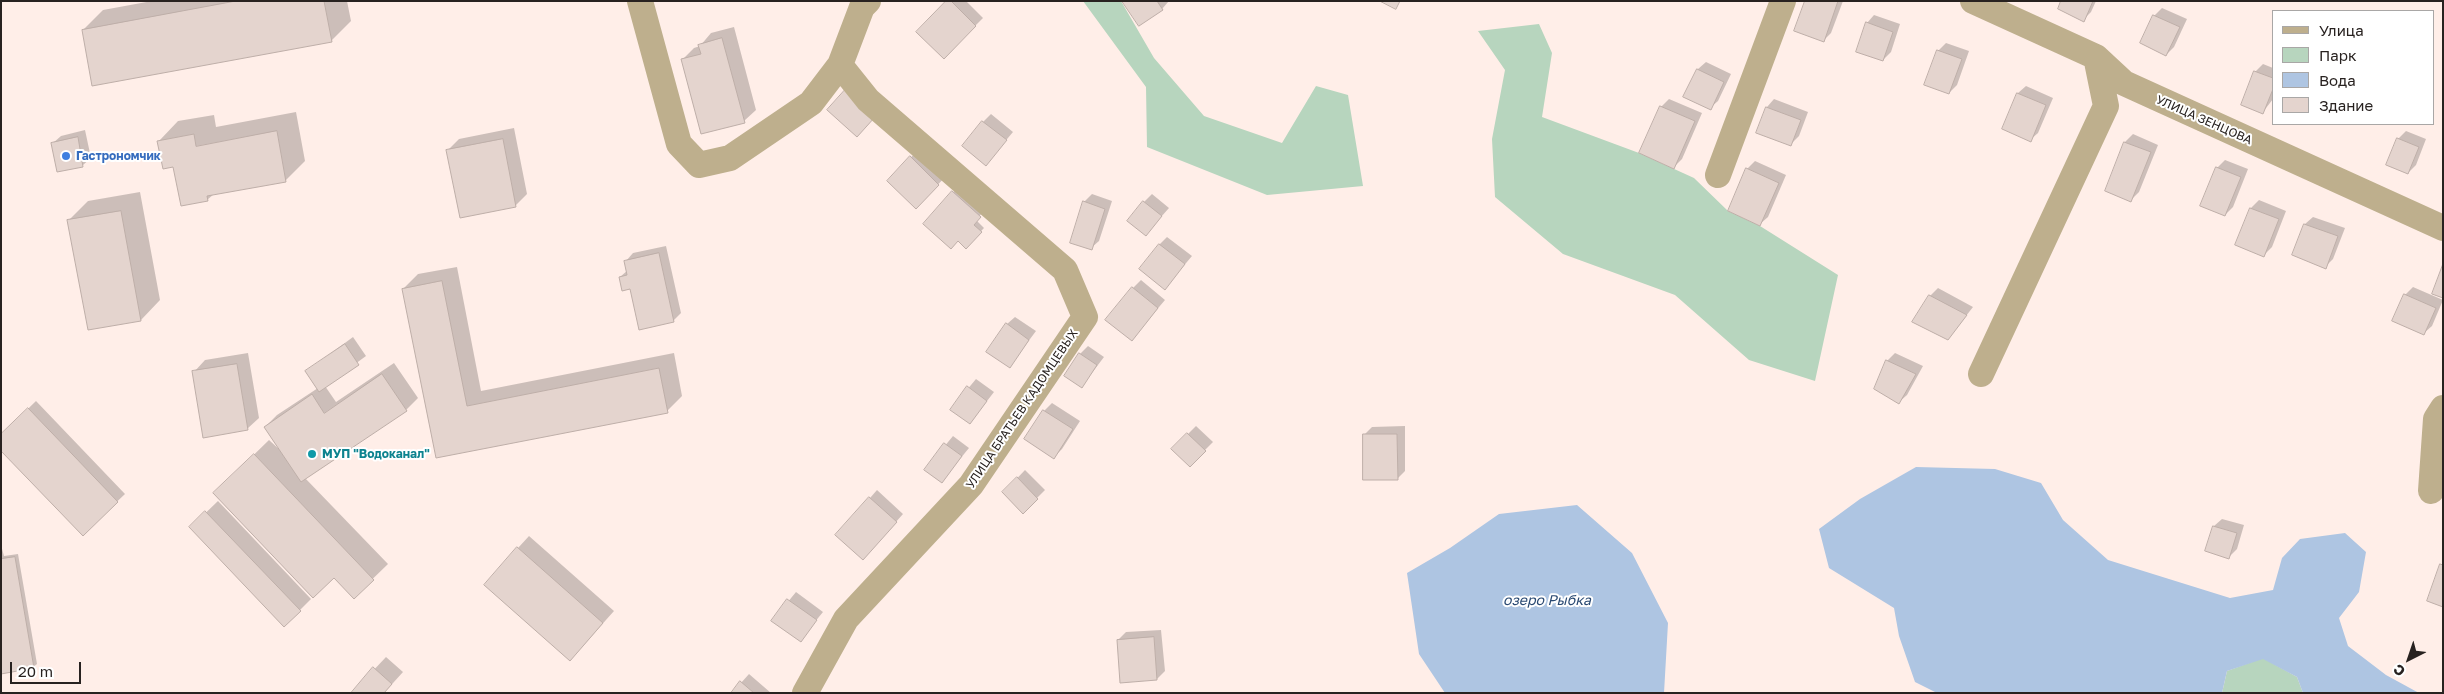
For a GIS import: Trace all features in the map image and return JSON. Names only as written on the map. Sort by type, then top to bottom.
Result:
[{"type":"street","points":[[640,1],[679,144],[699,166],[730,158],[811,103],[840,65],[862,7],[868,1]]},
{"type":"street","points":[[1718,175],[1783,1]]},
{"type":"street","name":"УЛИЦА ЗЕНЦОВА","points":[[1972,1],[2096,57],[2124,83],[2443,228]]},
{"type":"street","points":[[1981,374],[2106,106],[2096,57]]},
{"type":"street","name":"УЛИЦА БРАТЬЕВ КАДОМЦЕВЫХ","points":[[805,693],[846,619],[971,485],[1085,317],[1065,270],[868,100],[840,65]]},
{"type":"street","points":[[2431,491],[2436,419],[2443,408]]},
{"type":"green space","points":[[1083,1],[1121,1],[1154,58],[1204,116],[1282,143],[1316,86],[1348,95],[1363,186],[1267,195],[1147,147],[1146,87]]},
{"type":"green space","points":[[1539,24],[1552,53],[1542,117],[1639,153],[1694,178],[1728,211],[1760,226],[1838,275],[1815,381],[1749,360],[1675,295],[1563,254],[1495,197],[1492,139],[1505,70],[1478,31]]},
{"type":"green space","points":[[2263,658],[2297,677],[2303,693],[2222,693],[2227,671]]},
{"type":"water","points":[[1916,467],[1995,469],[2041,483],[2063,520],[2108,560],[2230,598],[2273,590],[2282,558],[2300,539],[2345,533],[2366,552],[2359,592],[2339,618],[2348,646],[2386,675],[2419,693],[2303,693],[2297,677],[2263,659],[2227,671],[2222,693],[1937,693],[1915,682],[1899,636],[1894,608],[1829,568],[1819,529],[1860,499]]},
{"type":"water","name":"озеро Рыбка","points":[[1577,505],[1632,553],[1668,623],[1664,693],[1445,693],[1419,654],[1407,573],[1450,548],[1499,514]]},
{"type":"building","points":[[236,1],[324,1],[332,42],[92,86],[82,30]]},
{"type":"building","points":[[946,1],[951,1],[976,26],[944,59],[916,32]]},
{"type":"building","points":[[1122,1],[1157,1],[1163,10],[1139,26]]},
{"type":"building","points":[[1380,1],[1400,1],[1396,9]]},
{"type":"building","points":[[1805,1],[1838,1],[1824,42],[1794,31]]},
{"type":"building","points":[[2061,1],[2093,1],[2084,22],[2058,9]]},
{"type":"building","points":[[2153,15],[2180,27],[2166,56],[2140,43]]},
{"type":"building","points":[[1866,22],[1893,32],[1883,61],[1856,52]]},
{"type":"building","points":[[722,38],[745,123],[701,134],[681,59],[701,54],[698,45]]},
{"type":"building","points":[[1937,50],[1962,59],[1949,94],[1924,85]]},
{"type":"building","points":[[1697,69],[1724,82],[1711,110],[1683,97]]},
{"type":"building","points":[[2254,71],[2272,78],[2272,92],[2263,114],[2241,105]]},
{"type":"building","points":[[845,90],[875,117],[857,137],[827,110]]},
{"type":"building","points":[[2017,93],[2046,105],[2031,142],[2002,129]]},
{"type":"building","points":[[1660,106],[1695,121],[1674,169],[1639,153]]},
{"type":"building","points":[[1766,107],[1801,120],[1791,146],[1756,133]]},
{"type":"building","points":[[982,121],[1007,140],[986,166],[962,146]]},
{"type":"building","points":[[277,131],[286,182],[207,196],[208,201],[181,206],[173,167],[163,169],[157,141],[194,134],[196,146]]},
{"type":"building","points":[[78,137],[83,167],[57,172],[51,143]]},
{"type":"building","points":[[2397,138],[2419,147],[2408,174],[2386,165]]},
{"type":"building","points":[[503,139],[516,207],[460,218],[446,150]]},
{"type":"building","points":[[2124,142],[2151,152],[2131,202],[2105,191]]},
{"type":"building","points":[[910,156],[939,185],[916,209],[887,181]]},
{"type":"building","points":[[2216,167],[2241,177],[2225,216],[2200,206]]},
{"type":"building","points":[[1746,168],[1779,183],[1760,226],[1728,211]]},
{"type":"building","points":[[952,191],[981,217],[974,225],[982,232],[966,249],[958,241],[951,249],[923,224]]},
{"type":"building","points":[[1083,201],[1105,209],[1092,250],[1070,243]]},
{"type":"building","points":[[1143,201],[1162,216],[1146,236],[1127,221]]},
{"type":"building","points":[[2250,208],[2279,219],[2264,257],[2235,245]]},
{"type":"building","points":[[121,211],[141,321],[88,330],[67,220]]},
{"type":"building","points":[[2304,224],[2338,236],[2326,269],[2292,255]]},
{"type":"building","points":[[1159,244],[1185,264],[1165,290],[1139,269]]},
{"type":"building","points":[[659,253],[674,322],[639,330],[630,289],[622,291],[619,277],[627,275],[624,261]]},
{"type":"building","points":[[2443,264],[2443,298],[2432,294]]},
{"type":"building","points":[[442,281],[467,406],[659,368],[668,413],[436,458],[402,289]]},
{"type":"building","points":[[1132,287],[1158,308],[1132,341],[1105,320]]},
{"type":"building","points":[[2404,294],[2436,308],[2424,335],[2392,321]]},
{"type":"building","points":[[1929,295],[1967,315],[1948,340],[1912,322]]},
{"type":"building","points":[[1006,323],[1029,340],[1010,368],[986,352]]},
{"type":"building","points":[[345,344],[359,365],[319,392],[305,371]]},
{"type":"building","points":[[1079,353],[1097,365],[1082,388],[1064,376]]},
{"type":"building","points":[[1886,360],[1916,374],[1899,404],[1874,389]]},
{"type":"building","points":[[237,364],[248,430],[203,438],[192,371]]},
{"type":"building","name":"МУП \"Водоканал\"","points":[[382,374],[407,411],[301,482],[264,427],[312,394],[324,413]]},
{"type":"building","points":[[967,386],[987,401],[970,424],[950,410]]},
{"type":"building","points":[[28,408],[118,502],[83,536],[1,451],[1,434]]},
{"type":"building","points":[[1043,410],[1073,429],[1054,459],[1024,439]]},
{"type":"building","points":[[1187,433],[1206,451],[1190,467],[1171,449]]},
{"type":"building","points":[[1363,434],[1397,434],[1398,480],[1363,480]]},
{"type":"building","points":[[944,443],[962,456],[942,483],[924,470]]},
{"type":"building","points":[[254,454],[374,580],[354,599],[334,578],[313,598],[213,493]]},
{"type":"building","points":[[1017,477],[1038,499],[1023,514],[1002,492]]},
{"type":"building","points":[[869,497],[897,522],[863,560],[835,535]]},
{"type":"building","points":[[205,511],[301,611],[284,627],[189,527]]},
{"type":"building","points":[[2213,526],[2237,533],[2229,559],[2205,551]]},
{"type":"building","points":[[517,547],[603,623],[570,661],[484,585]]},
{"type":"building","points":[[15,557],[34,668],[1,674],[1,559]]},
{"type":"building","points":[[2440,564],[2443,565],[2443,607],[2427,601]]},
{"type":"building","points":[[787,599],[817,620],[801,642],[771,621]]},
{"type":"building","points":[[1154,637],[1157,680],[1120,683],[1117,640]]},
{"type":"building","points":[[373,667],[392,684],[384,693],[351,693]]},
{"type":"building","points":[[740,681],[754,693],[731,693]]},
{"type":"place","name":"Гастрономчик","points":[[66,156]]},
{"type":"place","name":"МУП \"Водоканал\"","points":[[312,454]]}]
